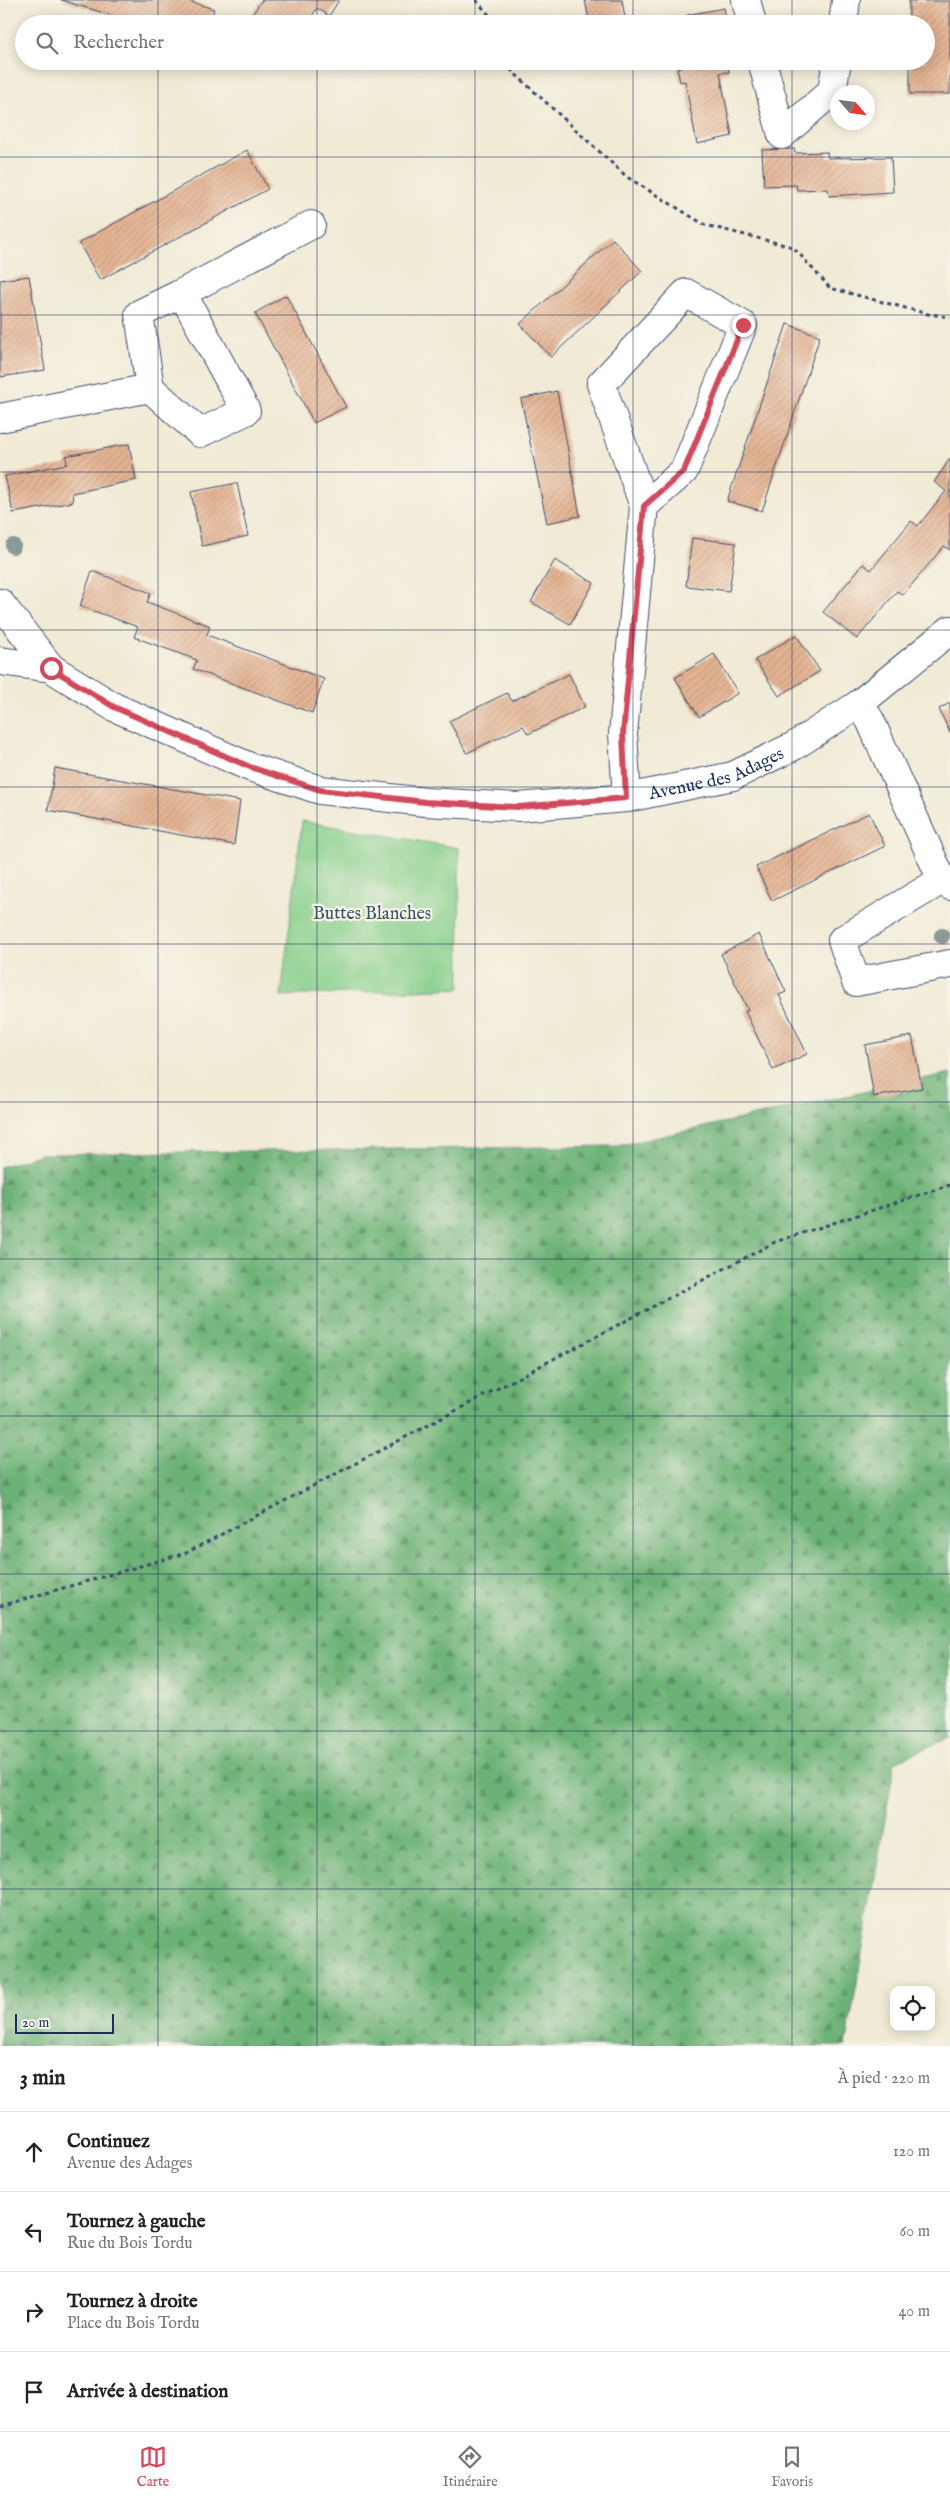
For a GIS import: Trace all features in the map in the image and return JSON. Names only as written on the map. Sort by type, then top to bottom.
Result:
[{"type":"street","points":[[746,0],[750,15]]},
{"type":"street","points":[[844,15],[846,0]]},
{"type":"street","points":[[764,70],[782,135],[832,92],[835,70]]},
{"type":"street","points":[[182,293],[246,411],[200,433],[150,388],[139,314],[311,225]]},
{"type":"street","points":[[626,798],[623,734],[644,506],[602,384],[686,293],[743,325],[684,471],[644,506]]},
{"type":"street","points":[[0,418],[150,388]]},
{"type":"street","points":[[0,603],[51,668]]},
{"type":"street","name":"Avenue des Adages","points":[[51,668],[114,707],[250,767],[320,790],[425,802],[518,807],[626,798],[733,776],[794,746],[859,704],[950,630]]},
{"type":"street","points":[[0,661],[51,668]]},
{"type":"street","points":[[859,704],[870,720],[946,883],[842,940],[856,982],[950,964]]},
{"type":"path","points":[[476,0],[489,15]]},
{"type":"path","points":[[512,70],[627,177],[705,226],[793,247],[830,288],[928,314],[950,317]]},
{"type":"path","points":[[0,1606],[186,1553],[775,1242],[950,1185]]},
{"type":"green space","name":"Buttes Blanches","points":[[302,821],[459,848],[460,988],[281,996]]},
{"type":"green space","points":[[950,1073],[950,1738],[895,1762],[846,2046],[0,2046],[0,1167],[42,1154],[617,1146]]},
{"type":"building","points":[[61,0],[185,0],[214,9],[212,15],[110,15]]},
{"type":"building","points":[[262,0],[339,0],[330,15],[317,8],[313,15],[252,15]]},
{"type":"building","points":[[585,0],[622,0],[624,15],[588,15]]},
{"type":"building","points":[[909,1],[950,1],[950,94],[910,94],[910,70],[935,70],[935,15],[909,15]]},
{"type":"building","points":[[724,8],[725,15],[687,15]]},
{"type":"building","points":[[677,70],[729,70],[729,72],[720,73],[732,136],[697,144],[685,81],[680,82]]},
{"type":"building","points":[[794,149],[795,153],[827,152],[828,158],[891,157],[893,192],[829,196],[828,189],[797,190],[796,185],[764,186],[762,150]]},
{"type":"building","points":[[247,150],[268,189],[100,280],[79,243]]},
{"type":"building","points":[[613,239],[642,271],[551,357],[520,324]]},
{"type":"building","points":[[29,276],[45,370],[0,377],[0,280]]},
{"type":"building","points":[[286,295],[346,407],[314,423],[255,313]]},
{"type":"building","points":[[787,324],[820,336],[762,511],[727,501]]},
{"type":"building","points":[[557,391],[580,516],[547,523],[521,399]]},
{"type":"building","points":[[129,444],[136,480],[72,493],[73,502],[13,513],[5,476],[67,464],[66,456]]},
{"type":"building","points":[[950,459],[950,550],[944,546],[903,595],[897,591],[857,639],[823,612],[863,564],[871,570],[911,521],[918,526],[946,491],[934,482]]},
{"type":"building","points":[[237,483],[248,536],[202,546],[191,492]]},
{"type":"building","points":[[692,538],[736,543],[729,591],[686,586]]},
{"type":"building","points":[[555,560],[594,583],[570,624],[531,602]]},
{"type":"building","points":[[92,571],[151,593],[147,602],[210,626],[207,635],[324,679],[312,713],[193,669],[197,660],[134,637],[138,627],[80,606]]},
{"type":"building","points":[[796,635],[820,671],[779,696],[755,660]]},
{"type":"building","points":[[714,654],[738,693],[699,717],[675,678]]},
{"type":"building","points":[[569,674],[585,707],[528,734],[523,726],[467,753],[449,721],[507,693],[512,701]]},
{"type":"building","points":[[950,703],[950,733],[939,709]]},
{"type":"building","points":[[55,768],[240,801],[234,845],[48,810]]},
{"type":"building","points":[[869,813],[885,846],[772,901],[756,867]]},
{"type":"building","points":[[759,934],[786,992],[779,995],[807,1054],[773,1070],[745,1011],[748,1010],[721,954]]},
{"type":"building","points":[[912,1036],[922,1088],[874,1097],[865,1045]]},
{"type":"route","points":[[51,668],[114,707],[250,767],[320,790],[425,802],[518,807],[626,798],[623,734],[644,506],[684,471],[743,325]]}]
